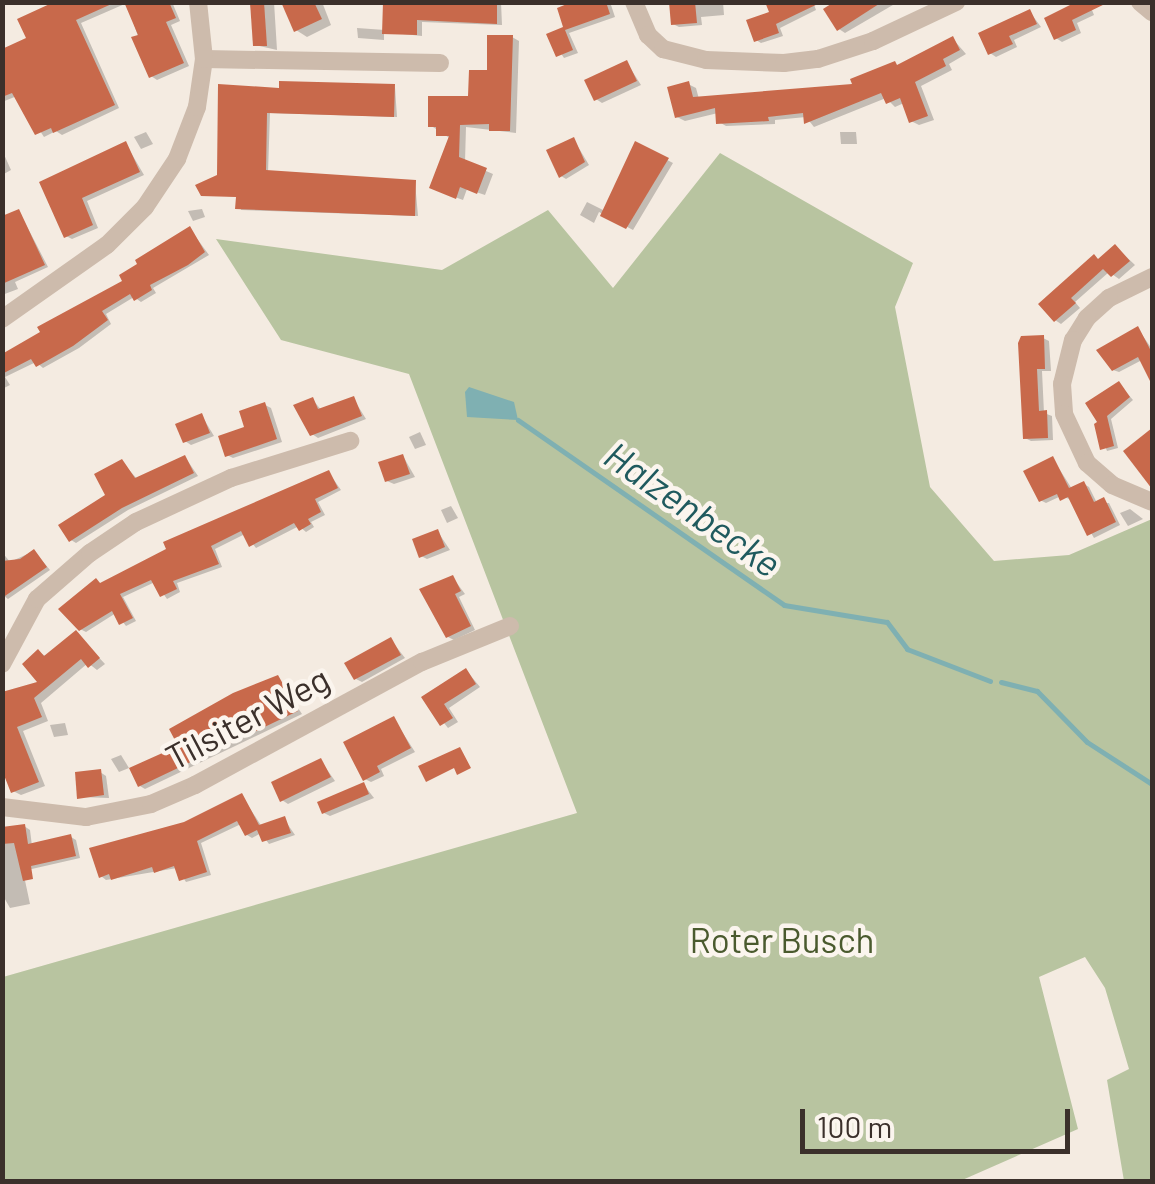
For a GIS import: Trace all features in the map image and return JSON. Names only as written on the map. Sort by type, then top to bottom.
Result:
[{"type":"street","points":[[2,319],[107,245],[145,207],[177,159],[197,107],[204,59],[198,2]]},
{"type":"street","points":[[634,2],[648,35],[663,50],[706,60],[784,63],[818,60],[873,41],[956,2]]},
{"type":"street","points":[[1140,2],[1152,12]]},
{"type":"street","points":[[204,59],[440,63]]},
{"type":"street","points":[[1152,277],[1109,298],[1087,318],[1074,340],[1062,384],[1064,414],[1086,463],[1112,485],[1152,502]]},
{"type":"street","points":[[2,664],[37,599],[90,553],[136,522],[231,478],[350,442]]},
{"type":"street","points":[[2,617],[23,626]]},
{"type":"street","name":"Tilsiter Weg","points":[[2,807],[86,816],[150,804],[195,785],[422,662],[510,626]]},
{"type":"green space","name":"Roter Busch","points":[[720,153],[913,263],[895,307],[930,487],[994,561],[1069,555],[1152,519],[1152,1181],[1124,1181],[1107,1080],[1129,1069],[1105,988],[1085,957],[1039,977],[1078,1129],[960,1181],[3,1182],[3,977],[577,813],[409,374],[281,340],[216,239],[442,270],[548,210],[613,288]]},
{"type":"water","points":[[469,387],[514,402],[518,420],[467,417],[465,392]]},
{"type":"building","points":[[54,2],[116,2],[76,20],[115,105],[53,133],[51,128],[35,135],[12,93],[2,97],[2,49],[26,38],[17,19]]},
{"type":"building","points":[[124,2],[169,2],[176,18],[166,22],[184,63],[149,78],[131,37],[138,35]]},
{"type":"building","points":[[250,2],[264,2],[267,46],[253,46]]},
{"type":"building","points":[[281,2],[314,2],[322,19],[294,32]]},
{"type":"building","points":[[383,2],[497,2],[497,24],[417,20],[417,35],[382,34]]},
{"type":"building","points":[[572,2],[606,2],[610,14],[565,30],[573,50],[556,57],[546,34],[563,27],[557,8]]},
{"type":"building","points":[[669,2],[695,2],[697,23],[671,25]]},
{"type":"building","points":[[765,2],[822,2],[776,24],[779,33],[754,42],[746,20],[769,12]]},
{"type":"building","points":[[834,2],[882,2],[837,31],[823,9]]},
{"type":"building","points":[[1076,2],[1109,2],[1072,20],[1076,30],[1054,40],[1044,18]]},
{"type":"building","points":[[1030,9],[1037,24],[1009,36],[1013,44],[988,55],[978,33]]},
{"type":"building","points":[[487,35],[513,35],[510,131],[489,131],[489,124],[460,125],[459,157],[487,168],[477,194],[460,187],[456,199],[429,188],[449,136],[436,136],[436,127],[428,127],[428,96],[468,96],[469,70],[487,70]]},
{"type":"building","points":[[953,36],[960,50],[943,59],[946,66],[915,82],[928,116],[909,123],[900,98],[886,104],[881,93],[804,124],[803,113],[768,117],[769,121],[716,124],[715,108],[675,118],[667,87],[689,81],[693,97],[852,84],[850,79],[895,61],[897,65]]},
{"type":"building","points":[[627,60],[637,81],[594,101],[584,80]]},
{"type":"building","points":[[279,81],[395,84],[394,117],[267,113],[266,170],[416,180],[415,216],[235,209],[236,197],[201,196],[195,185],[217,175],[218,84],[279,88]]},
{"type":"building","points":[[574,137],[585,162],[559,178],[546,150]]},
{"type":"building","points":[[126,141],[140,172],[82,198],[93,225],[64,238],[39,182]]},
{"type":"building","points":[[635,141],[669,158],[626,229],[600,216]]},
{"type":"building","points":[[19,209],[45,265],[2,284],[2,216]]},
{"type":"building","points":[[190,226],[205,252],[150,285],[152,290],[134,301],[130,294],[102,311],[108,320],[73,346],[36,367],[31,359],[2,374],[2,354],[40,332],[37,327],[122,281],[119,275],[137,264],[135,260]]},
{"type":"building","points":[[1115,244],[1130,261],[1111,277],[1103,269],[1071,298],[1076,303],[1054,322],[1038,304],[1094,254],[1098,259]]},
{"type":"building","points":[[1138,326],[1152,353],[1152,385],[1138,357],[1112,371],[1096,350]]},
{"type":"building","points":[[1044,335],[1045,369],[1037,369],[1039,411],[1047,410],[1048,438],[1023,439],[1018,343],[1021,336]]},
{"type":"building","points":[[1119,381],[1130,397],[1107,416],[1114,446],[1100,450],[1094,424],[1097,422],[1085,403]]},
{"type":"building","points":[[354,396],[362,416],[310,436],[293,405],[313,397],[318,409]]},
{"type":"building","points":[[265,402],[277,439],[225,457],[218,436],[244,427],[239,411]]},
{"type":"building","points":[[202,413],[210,433],[183,443],[175,424]]},
{"type":"building","points":[[1152,428],[1152,489],[1123,451]]},
{"type":"building","points":[[403,454],[410,474],[385,482],[378,462]]},
{"type":"building","points":[[185,455],[194,473],[122,508],[69,542],[58,525],[105,495],[94,474],[122,459],[135,478]]},
{"type":"building","points":[[1053,456],[1069,488],[1084,481],[1094,502],[1104,497],[1116,522],[1087,536],[1068,497],[1060,501],[1057,494],[1039,502],[1023,471]]},
{"type":"building","points":[[329,470],[338,488],[315,499],[321,512],[308,519],[311,524],[299,531],[294,523],[249,547],[241,531],[211,546],[219,564],[173,581],[177,589],[160,597],[151,580],[120,594],[133,618],[119,625],[112,611],[79,631],[58,609],[96,578],[100,583],[166,549],[163,542]]},
{"type":"building","points":[[438,529],[445,547],[419,558],[412,539]]},
{"type":"building","points":[[34,549],[47,567],[2,598],[2,561],[20,559]]},
{"type":"building","points":[[453,575],[461,591],[455,594],[471,626],[446,638],[419,589]]},
{"type":"building","points":[[76,630],[100,658],[88,668],[81,659],[34,698],[42,717],[17,727],[39,782],[11,793],[2,770],[2,692],[37,682],[22,664],[38,649],[44,656]]},
{"type":"building","points":[[391,637],[401,655],[354,680],[344,663]]},
{"type":"building","points":[[466,668],[476,684],[444,704],[453,718],[440,726],[421,697]]},
{"type":"building","points":[[278,675],[298,711],[138,787],[129,768],[178,746],[169,729],[233,693]]},
{"type":"building","points":[[394,716],[411,748],[377,766],[380,772],[363,781],[343,742]]},
{"type":"building","points":[[460,747],[471,768],[457,775],[454,768],[426,782],[418,766]]},
{"type":"building","points":[[321,758],[331,777],[280,802],[271,782]]},
{"type":"building","points":[[101,769],[104,795],[77,799],[75,772]]},
{"type":"building","points":[[364,782],[369,794],[322,814],[317,802]]},
{"type":"building","points":[[242,793],[259,825],[285,816],[291,833],[262,842],[257,830],[245,836],[237,821],[197,841],[207,872],[179,881],[174,866],[154,873],[152,867],[111,880],[109,874],[99,878],[89,848],[184,822]]},
{"type":"building","points":[[25,824],[28,844],[71,834],[76,856],[31,866],[33,879],[23,881],[14,843],[2,844],[2,827]]},
{"type":"waterway","name":"Halzenbecke","points":[[518,420],[784,605],[887,622],[907,649],[990,681]]},
{"type":"waterway","name":"Halzenbecke","points":[[1001,682],[1037,691],[1087,742],[1152,784]]}]
